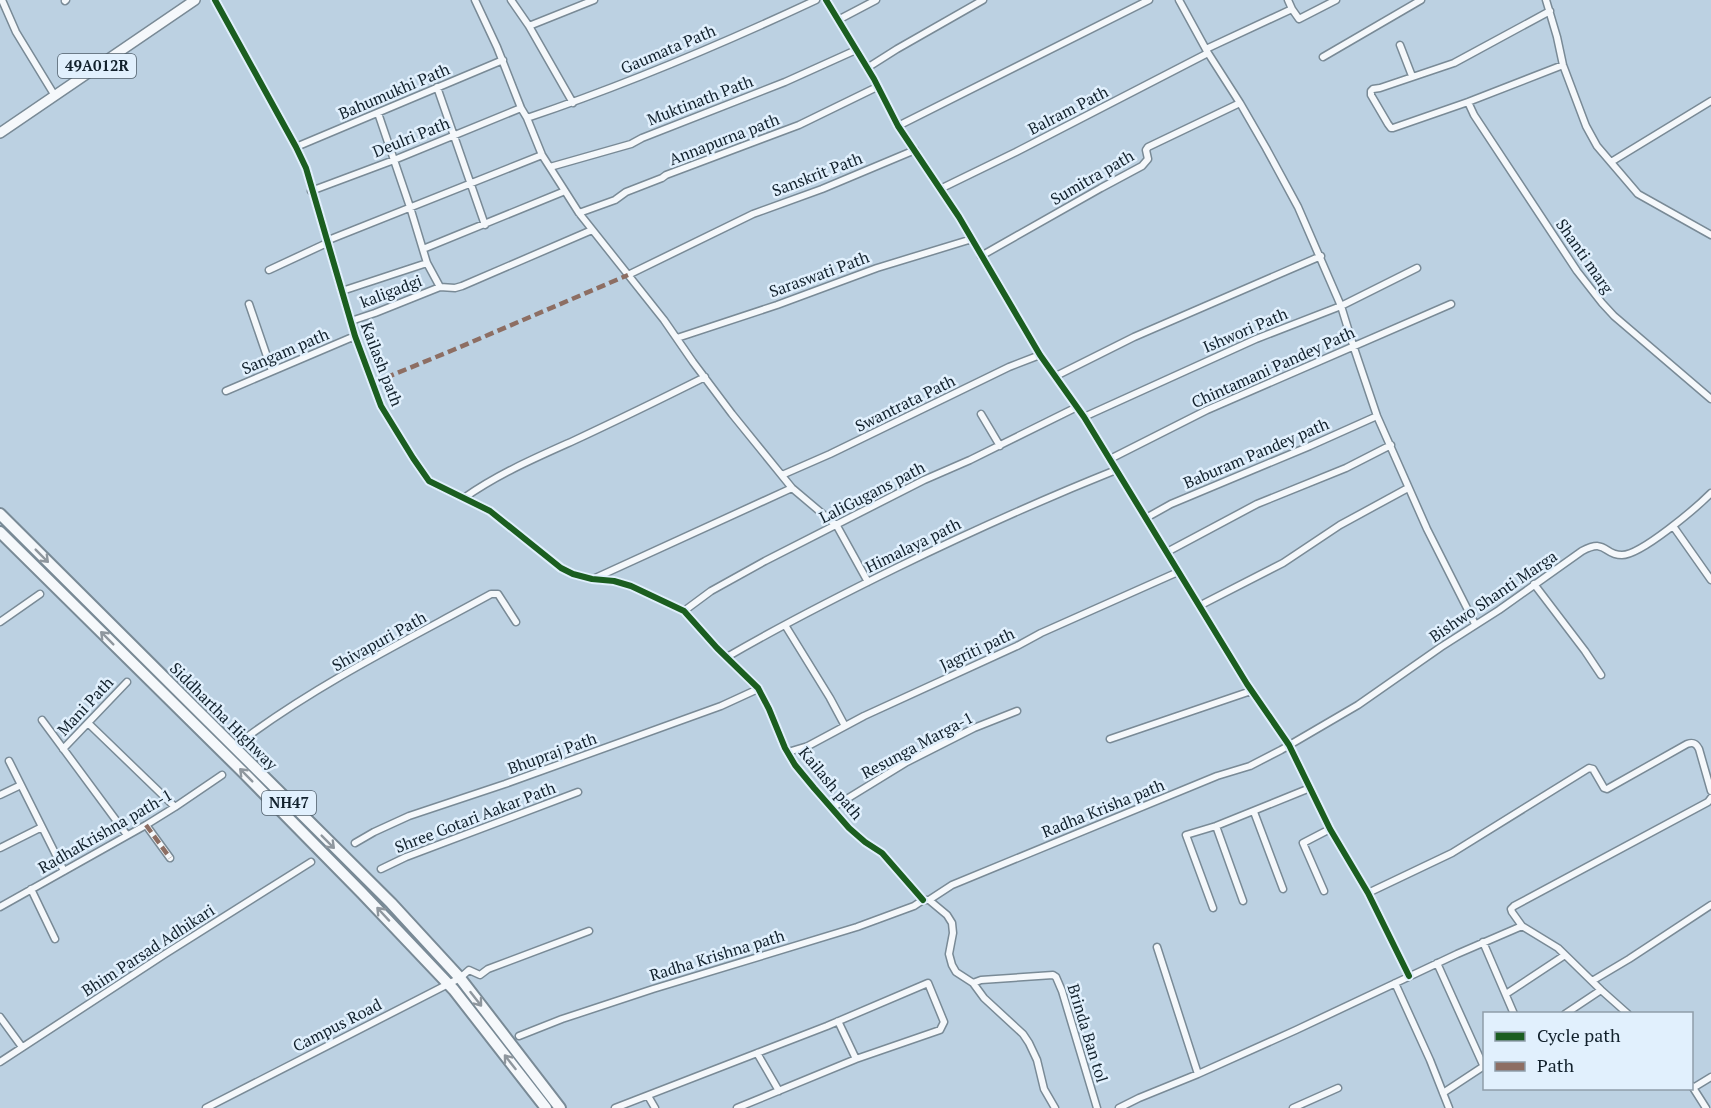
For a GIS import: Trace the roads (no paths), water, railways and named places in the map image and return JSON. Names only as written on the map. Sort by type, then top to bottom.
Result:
[{"type":"highway","name":"Siddhartha Highway","points":[[0,514],[391,903],[460,978],[560,1108]]},
{"type":"highway","name":"Siddhartha Highway","points":[[0,532],[362,892],[449,984],[546,1108]]},
{"type":"main road","name":"49A012R","points":[[0,133],[195,0]]},
{"type":"street","points":[[2,0],[16,32],[55,96]]},
{"type":"street","name":"Kailash path","points":[[216,0],[306,168],[355,336],[381,406],[425,477],[490,511],[561,568],[592,579],[614,581],[631,586],[684,611],[758,688],[795,765],[849,828],[882,853],[926,900],[947,915],[952,923],[953,933],[949,954],[952,965],[956,972],[973,983],[984,998],[1029,1042],[1037,1060],[1044,1089],[1055,1108]]},
{"type":"street","points":[[475,0],[503,60],[542,155],[579,213],[732,414],[792,488],[837,526],[868,582]]},
{"type":"street","points":[[511,0],[529,26],[573,103]]},
{"type":"street","points":[[529,26],[594,0]]},
{"type":"street","name":"Gaumata Path","points":[[527,118],[573,103],[816,0]]},
{"type":"street","points":[[826,0],[867,68],[898,126],[972,239],[1040,355],[1084,417],[1251,691],[1289,745],[1330,829],[1368,894],[1409,976]]},
{"type":"street","points":[[838,20],[876,0]]},
{"type":"street","points":[[867,68],[983,0]]},
{"type":"street","points":[[898,126],[1149,0]]},
{"type":"street","points":[[1179,0],[1207,51],[1240,102],[1298,207],[1341,306],[1377,416],[1408,488],[1475,624]]},
{"type":"street","points":[[1288,0],[1299,20],[1336,0]]},
{"type":"street","points":[[1323,57],[1421,0]]},
{"type":"street","points":[[1546,0],[1563,65],[1586,126],[1597,146],[1638,194],[1711,235]]},
{"type":"street","name":"Balram Path","points":[[940,189],[1292,9]]},
{"type":"street","points":[[1550,11],[1454,63],[1373,89],[1371,95],[1391,128],[1468,102],[1563,65]]},
{"type":"street","points":[[1400,45],[1412,76]]},
{"type":"street","name":"Muktinath Path","points":[[550,167],[632,144],[642,138],[785,82],[856,50]]},
{"type":"street","name":"Bahumukhi Path","points":[[296,147],[503,60]]},
{"type":"street","points":[[436,87],[485,225]]},
{"type":"street","name":"Annapurna path","points":[[579,213],[615,200],[626,192],[666,175],[799,125],[877,87]]},
{"type":"street","points":[[1611,162],[1711,101]]},
{"type":"street","name":"Sumitra path","points":[[981,256],[1142,166],[1148,159],[1146,150],[1148,147],[1240,102]]},
{"type":"street","name":"Shanti marg","points":[[1468,102],[1474,115],[1577,271],[1602,303],[1614,316],[1711,399]]},
{"type":"street","name":"Deulri Path","points":[[311,191],[521,108]]},
{"type":"street","points":[[378,113],[427,263],[440,287]]},
{"type":"street","name":"Sanskrit Path","points":[[628,275],[753,213],[822,189],[915,150]]},
{"type":"street","points":[[269,270],[326,242],[542,155]]},
{"type":"street","points":[[423,249],[565,191]]},
{"type":"street","name":"kaligadgi","points":[[351,321],[440,287],[462,286],[592,230]]},
{"type":"street","name":"Saraswati Path","points":[[676,338],[777,305],[877,268],[972,239]]},
{"type":"street","points":[[1056,376],[1134,337],[1321,256]]},
{"type":"street","points":[[342,291],[427,263]]},
{"type":"street","name":"Ishwori Path","points":[[1084,417],[1256,339],[1341,306],[1417,268]]},
{"type":"street","points":[[249,304],[272,371]]},
{"type":"street","name":"Chintamani Pandey Path","points":[[1110,459],[1207,410],[1450,304]]},
{"type":"street","name":"Sangam path","points":[[226,391],[355,336]]},
{"type":"street","name":"Swantrata Path","points":[[782,475],[1040,355]]},
{"type":"street","points":[[464,498],[516,466],[705,377]]},
{"type":"street","name":"LaliGugans path","points":[[684,611],[711,591],[765,561],[924,480],[1000,446],[1077,407]]},
{"type":"street","points":[[981,414],[1000,446]]},
{"type":"street","name":"Baburam Pandey path","points":[[1146,518],[1171,504],[1377,416]]},
{"type":"street","points":[[1167,552],[1257,504],[1346,468],[1390,446]]},
{"type":"street","name":"Himalaya path","points":[[727,657],[868,582],[1005,516],[1116,470]]},
{"type":"street","points":[[592,579],[792,488]]},
{"type":"street","points":[[1199,606],[1283,563],[1340,525],[1408,488]]},
{"type":"street","name":"Bishwo Shanti Marga","points":[[1289,745],[1358,705],[1592,546],[1601,545],[1622,555],[1635,551],[1673,526],[1711,493]]},
{"type":"street","points":[[1673,526],[1711,580]]},
{"type":"street","name":"Jagriti path","points":[[788,752],[808,746],[845,726],[1041,633],[1179,572]]},
{"type":"street","points":[[1534,584],[1601,675]]},
{"type":"street","name":"Shivapuri Path","points":[[247,737],[327,684],[496,592],[516,622]]},
{"type":"street","points":[[0,622],[40,594]]},
{"type":"street","points":[[785,625],[845,726]]},
{"type":"street","name":"Mani Path","points":[[63,749],[127,682]]},
{"type":"street","name":"Bhupraj Path","points":[[355,843],[409,816],[693,717],[758,688]]},
{"type":"street","points":[[1110,738],[1251,691]]},
{"type":"street","name":"Resunga Marga-1","points":[[832,808],[907,762],[975,728],[1017,711]]},
{"type":"street","points":[[42,720],[128,835]]},
{"type":"street","points":[[88,723],[175,807]]},
{"type":"street","points":[[1368,894],[1452,853],[1591,767],[1604,788],[1608,789],[1692,742],[1697,744],[1699,749],[1711,791]]},
{"type":"street","name":"Radha Krisha path","points":[[926,900],[952,885],[1218,776],[1250,766],[1289,745]]},
{"type":"street","points":[[9,760],[64,871]]},
{"type":"street","name":"RadhaKrishna path-1","points":[[0,907],[147,825],[222,775]]},
{"type":"street","points":[[0,795],[21,785]]},
{"type":"street","points":[[1213,908],[1186,835],[1254,812],[1310,788]]},
{"type":"street","name":"Shree Gotari Aakar Path","points":[[381,869],[406,857],[578,792]]},
{"type":"street","points":[[1627,1012],[1558,948],[1522,926],[1511,909],[1708,802],[1711,798]]},
{"type":"street","points":[[1254,812],[1283,889]]},
{"type":"street","points":[[147,825],[170,858]]},
{"type":"street","points":[[1216,826],[1243,901]]},
{"type":"street","points":[[0,848],[42,827]]},
{"type":"street","points":[[1324,891],[1303,843],[1330,829]]},
{"type":"street","name":"Bhim Parsad Adhikari","points":[[0,1062],[310,862]]},
{"type":"street","points":[[32,889],[55,939]]},
{"type":"street","name":"Radha Krishna path","points":[[519,1036],[653,989],[857,927],[926,900]]},
{"type":"street","points":[[1592,981],[1711,905]]},
{"type":"street","points":[[1119,1108],[1522,926]]},
{"type":"street","name":"Campus Road","points":[[206,1108],[449,984],[470,970],[480,975],[488,969],[589,931]]},
{"type":"street","points":[[1483,942],[1513,1012]]},
{"type":"street","points":[[1157,946],[1198,1074]]},
{"type":"street","points":[[1506,994],[1565,955]]},
{"type":"street","points":[[1437,963],[1483,1065]]},
{"type":"street","name":"Brinda Ban tol","points":[[973,983],[981,980],[1040,975],[1056,977],[1097,1108]]},
{"type":"street","points":[[615,1108],[838,1021],[928,983],[944,1022],[940,1030],[856,1059],[737,1108]]},
{"type":"street","points":[[1395,983],[1449,1108]]},
{"type":"street","points":[[1569,1012],[1601,990]]},
{"type":"street","points":[[0,1017],[22,1047]]},
{"type":"street","points":[[838,1021],[856,1059]]},
{"type":"street","points":[[757,1053],[779,1091]]},
{"type":"street","points":[[1443,1093],[1483,1068]]},
{"type":"street","points":[[1693,1086],[1711,1077]]},
{"type":"street","points":[[1293,1108],[1338,1088]]},
{"type":"street","points":[[1693,1088],[1706,1108]]},
{"type":"street","points":[[648,1096],[655,1108]]}]
